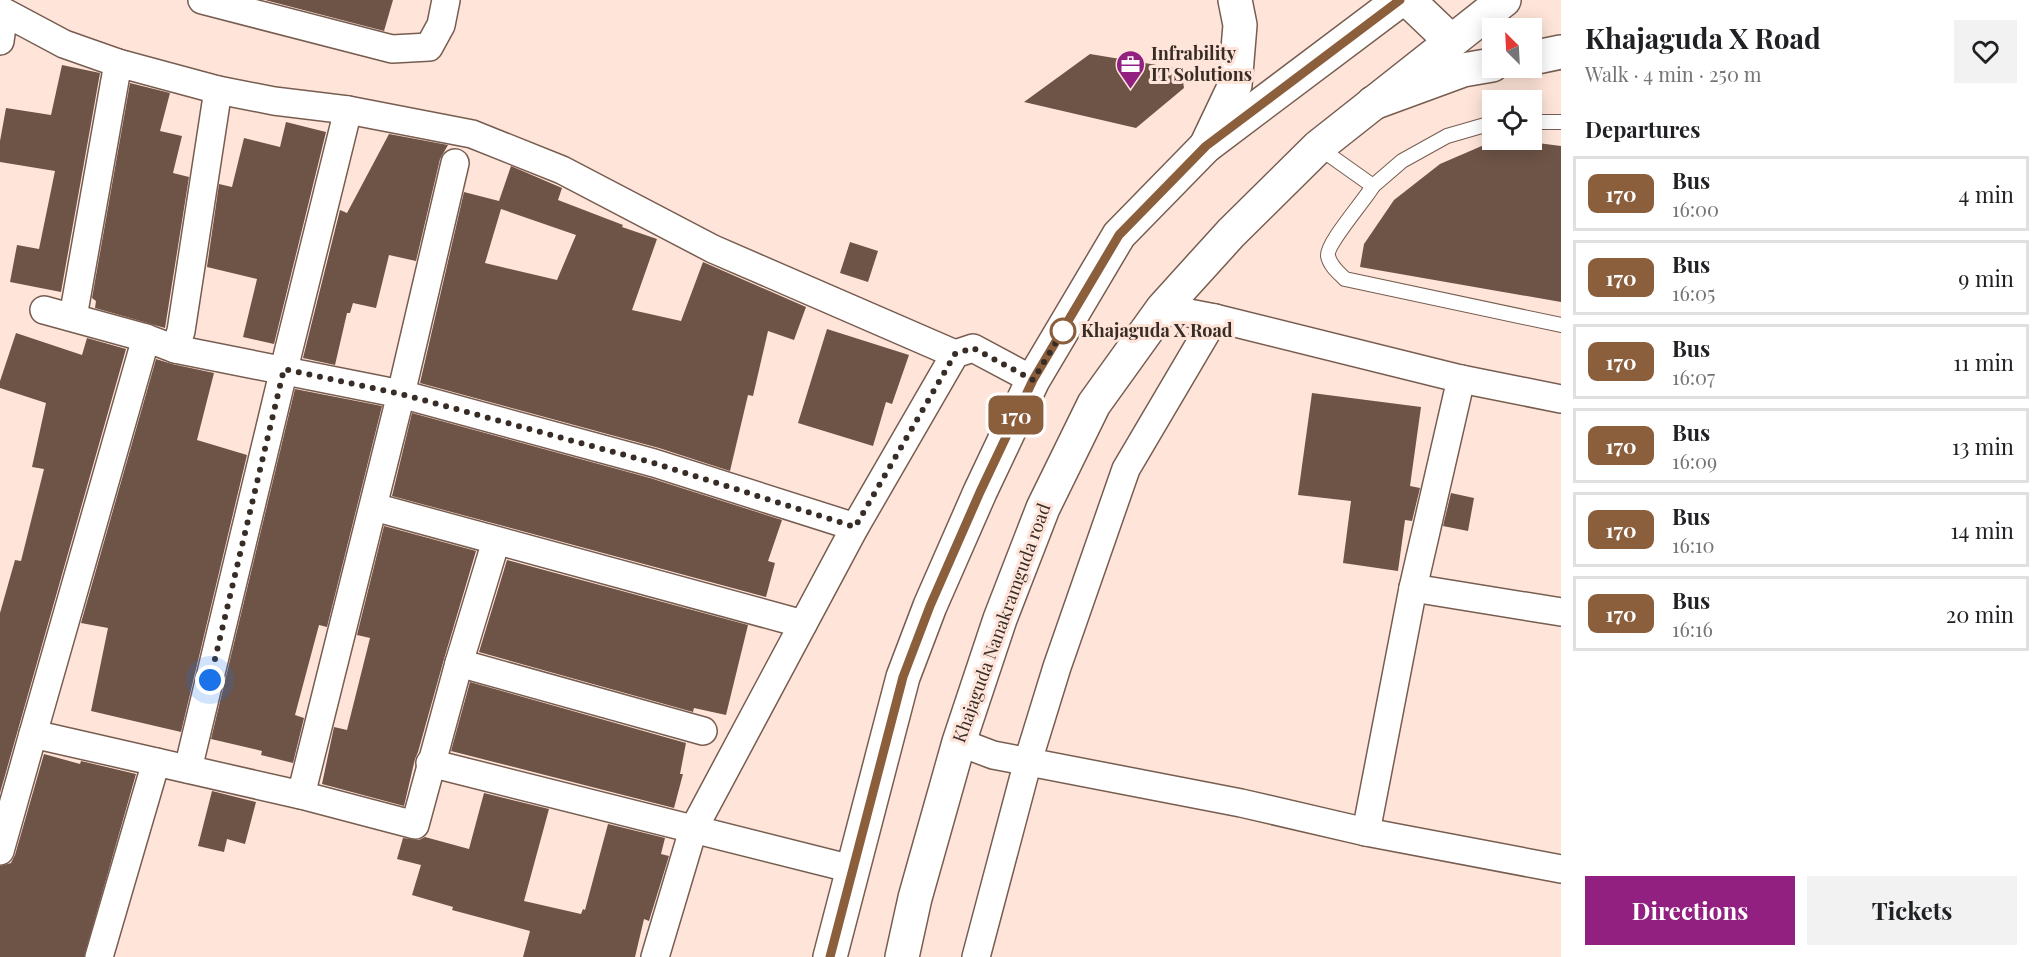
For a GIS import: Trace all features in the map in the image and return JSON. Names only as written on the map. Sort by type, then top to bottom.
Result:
[{"type":"main road","points":[[1206,146],[1235,85],[1240,25],[1234,0]]},
{"type":"main road","points":[[830,957],[903,677],[930,606],[1033,380],[1119,235],[1206,146],[1400,0]]},
{"type":"main road","points":[[1408,0],[1451,41]]},
{"type":"main road","name":"Khajaguda Nanakramguda road","points":[[902,957],[915,898],[959,742],[1000,619],[1043,508],[1094,404],[1163,308],[1231,233],[1318,147],[1504,0]]},
{"type":"main road","points":[[1542,56],[1561,52]]},
{"type":"main road","points":[[1373,103],[1463,70],[1482,67]]},
{"type":"street","points":[[202,0],[392,49],[429,47],[441,26],[446,0]]},
{"type":"street","points":[[0,41],[2,11],[64,44],[118,63],[218,90],[274,101],[348,110],[472,134],[561,170],[713,249],[955,354]]},
{"type":"street","points":[[73,317],[118,63]]},
{"type":"street","points":[[175,349],[181,331],[218,90]]},
{"type":"street","points":[[188,769],[348,110]]},
{"type":"street","points":[[301,795],[374,507],[455,164]]},
{"type":"street","points":[[1163,308],[1215,318],[1461,379],[1561,399]]},
{"type":"street","points":[[44,310],[146,338],[175,349],[401,394],[654,463],[855,527]]},
{"type":"street","points":[[976,957],[1028,761],[1057,667],[1126,469],[1215,318]]},
{"type":"street","points":[[0,851],[146,338]]},
{"type":"street","points":[[655,957],[693,830],[855,527],[955,354],[973,348],[1033,380]]},
{"type":"street","points":[[1366,832],[1413,588],[1461,379]]},
{"type":"street","points":[[374,507],[803,624]]},
{"type":"street","points":[[33,734],[301,795],[415,825],[430,763],[496,541]]},
{"type":"street","points":[[1413,588],[1561,612]]},
{"type":"street","points":[[459,663],[703,731]]},
{"type":"street","points":[[959,742],[993,754],[1242,803],[1366,832],[1561,869]]},
{"type":"street","points":[[99,957],[156,762]]},
{"type":"street","points":[[430,763],[852,869]]},
{"type":"lane","points":[[1542,122],[1561,122]]},
{"type":"lane","points":[[1482,126],[1447,136],[1402,161],[1373,186],[1365,201],[1330,245],[1328,256],[1334,268],[1345,279],[1561,325]]},
{"type":"lane","points":[[1318,147],[1373,186]]},
{"type":"building","points":[[265,0],[393,0],[384,31]]},
{"type":"building","points":[[1090,54],[1181,69],[1184,88],[1136,128],[1024,102]]},
{"type":"building","points":[[62,65],[100,73],[61,292],[10,282],[17,245],[39,249],[55,171],[0,162],[0,141],[6,108],[51,115]]},
{"type":"building","points":[[130,83],[170,93],[160,131],[182,136],[173,173],[189,177],[165,328],[95,308],[96,301],[92,298]]},
{"type":"building","points":[[286,122],[326,132],[274,344],[243,337],[257,279],[207,267],[219,184],[232,187],[244,138],[280,147]]},
{"type":"building","points":[[389,134],[448,145],[440,159],[416,261],[389,255],[376,308],[353,303],[350,313],[347,313],[335,365],[303,358],[340,210],[347,213]]},
{"type":"building","points":[[1542,144],[1561,146],[1561,302],[1360,267],[1364,244],[1394,200],[1440,164],[1482,146],[1482,150],[1542,150]]},
{"type":"building","points":[[511,166],[562,188],[558,200],[657,239],[632,310],[681,321],[703,262],[806,307],[794,340],[768,331],[753,396],[748,395],[730,471],[659,448],[420,383],[464,192],[499,201]],"holes":[[[501,209],[576,235],[557,280],[485,263]]]},
{"type":"building","points":[[850,242],[878,251],[868,282],[840,273]]},
{"type":"building","points":[[827,329],[909,355],[892,404],[886,402],[873,446],[798,423]]},
{"type":"building","points":[[16,333],[82,355],[87,338],[126,349],[0,793],[0,613],[15,560],[21,561],[44,469],[32,467],[46,403],[0,388],[0,381]]},
{"type":"building","points":[[156,359],[214,373],[197,440],[247,455],[181,732],[91,711],[108,628],[81,623]]},
{"type":"building","points":[[295,389],[382,406],[327,627],[319,625],[295,715],[304,718],[293,763],[261,755],[262,751],[211,739]]},
{"type":"building","points":[[1312,393],[1421,407],[1410,486],[1420,488],[1412,521],[1405,520],[1398,571],[1343,563],[1351,501],[1298,495]]},
{"type":"building","points":[[412,413],[650,478],[782,520],[768,561],[775,563],[766,597],[392,496]]},
{"type":"building","points":[[1451,493],[1474,498],[1468,531],[1443,526]]},
{"type":"building","points":[[384,526],[476,551],[415,759],[404,806],[322,784],[334,727],[347,730],[370,638],[357,635]]},
{"type":"building","points":[[507,560],[748,625],[726,715],[694,708],[693,712],[479,652]]},
{"type":"building","points":[[470,682],[686,743],[680,774],[683,774],[674,808],[451,751]]},
{"type":"building","points":[[44,754],[80,764],[81,761],[136,774],[84,957],[0,957],[0,866],[11,863],[15,855]]},
{"type":"building","points":[[212,791],[256,802],[245,844],[227,839],[224,852],[198,846]]},
{"type":"building","points":[[484,793],[549,809],[524,901],[581,914],[583,909],[585,910],[608,824],[665,838],[661,854],[669,856],[649,921],[644,919],[635,957],[523,957],[530,931],[452,910],[453,907],[412,895],[421,865],[397,859],[403,838],[419,840],[425,837],[469,849]]},
{"type":"bus line","name":"170","points":[[830,957],[903,677],[930,606],[1033,380],[1119,235],[1206,146],[1400,0]]},
{"type":"place","name":"Infrability IT Solutions","points":[[1130,90]]},
{"type":"place","name":"Khajaguda X Road","points":[[1063,331]]},
{"type":"route","points":[[210,680],[284,369],[401,394],[654,463],[855,527],[955,354],[973,348],[1033,380],[1066,326],[1063,331]]}]
